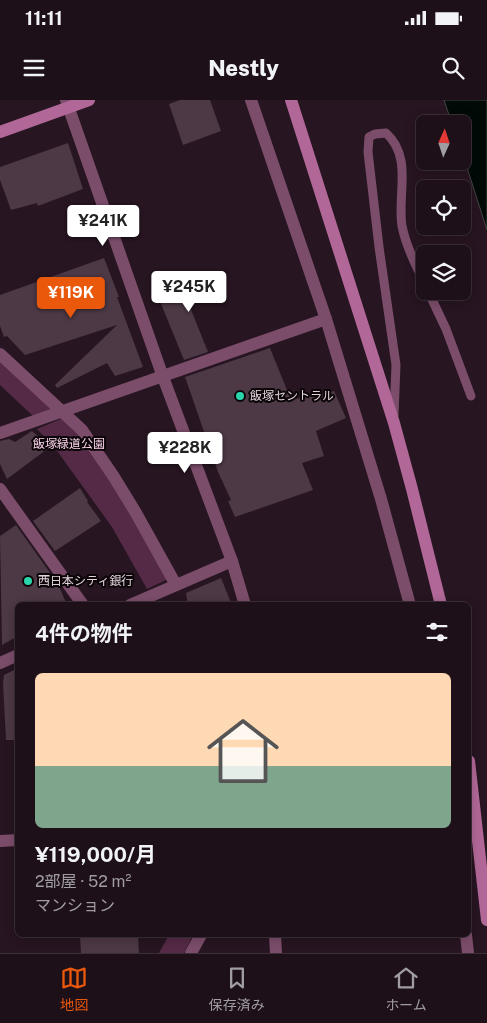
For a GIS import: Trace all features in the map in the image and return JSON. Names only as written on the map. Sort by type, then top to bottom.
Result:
[{"type":"street","points":[[0,132],[68,104],[88,100]]},
{"type":"street","points":[[251,100],[326,319],[381,498],[409,602]]},
{"type":"street","points":[[290,100],[394,423],[440,602]]},
{"type":"street","points":[[68,104],[163,377],[232,561],[244,602]]},
{"type":"street","points":[[0,433],[326,319]]},
{"type":"street","points":[[0,354],[82,430],[114,477],[153,541],[176,585]]},
{"type":"street","points":[[0,489],[81,602]]},
{"type":"street","points":[[137,602],[232,561]]},
{"type":"street","points":[[0,663],[15,656]]},
{"type":"street","points":[[471,779],[487,920]]},
{"type":"street","points":[[0,841],[15,840]]},
{"type":"street","points":[[191,953],[199,937]]},
{"type":"street","points":[[275,937],[276,953]]},
{"type":"street","points":[[466,937],[468,953]]},
{"type":"lane","points":[[394,423],[396,365],[368,152],[369,137],[375,134],[386,133],[397,148],[402,164],[404,184],[401,204],[402,226],[416,265]]},
{"type":"lane","points":[[432,300],[446,329],[471,396]]},
{"type":"green space","name":"飯塚緑道公園","points":[[0,359],[53,409],[33,416],[0,385]]},
{"type":"green space","name":"飯塚緑道公園","points":[[63,418],[79,435],[108,474],[168,579],[147,589],[112,527],[55,448],[37,429]]},
{"type":"green space","points":[[168,937],[192,937],[184,953],[159,953]]},
{"type":"shaded area","points":[[444,100],[487,100],[487,230],[468,170],[471,170],[471,115],[449,115]]},
{"type":"building","points":[[180,100],[210,100],[221,131],[183,145],[169,104]]},
{"type":"building","points":[[68,143],[83,189],[38,206],[37,203],[11,210],[0,180],[0,167]]},
{"type":"building","points":[[104,258],[143,367],[115,376],[107,363],[57,388],[55,385],[117,325],[25,355],[7,336],[4,337],[0,326],[0,295]]},
{"type":"building","points":[[222,273],[227,289],[188,302],[208,352],[184,360],[157,294]]},
{"type":"building","points":[[270,348],[291,400],[334,391],[346,418],[316,431],[324,456],[302,463],[313,490],[235,517],[228,501],[231,500],[218,472],[185,377]]},
{"type":"building","points":[[32,431],[50,447],[7,479],[0,464],[0,441],[9,439],[15,442]]},
{"type":"building","points":[[80,488],[87,502],[101,521],[55,551],[33,521]]},
{"type":"building","name":"西日本シティ銀行","points":[[16,525],[58,584],[66,602],[15,602],[15,638],[2,645],[0,536]]},
{"type":"building","points":[[221,578],[231,602],[188,602],[186,593]]},
{"type":"building","points":[[15,670],[15,740],[6,740],[4,675]]},
{"type":"building","points":[[80,937],[138,937],[139,953],[81,953]]},
{"type":"place","name":"飯塚セントラル","points":[[240,396]]},
{"type":"place","name":"西日本シティ銀行","points":[[28,581]]}]
